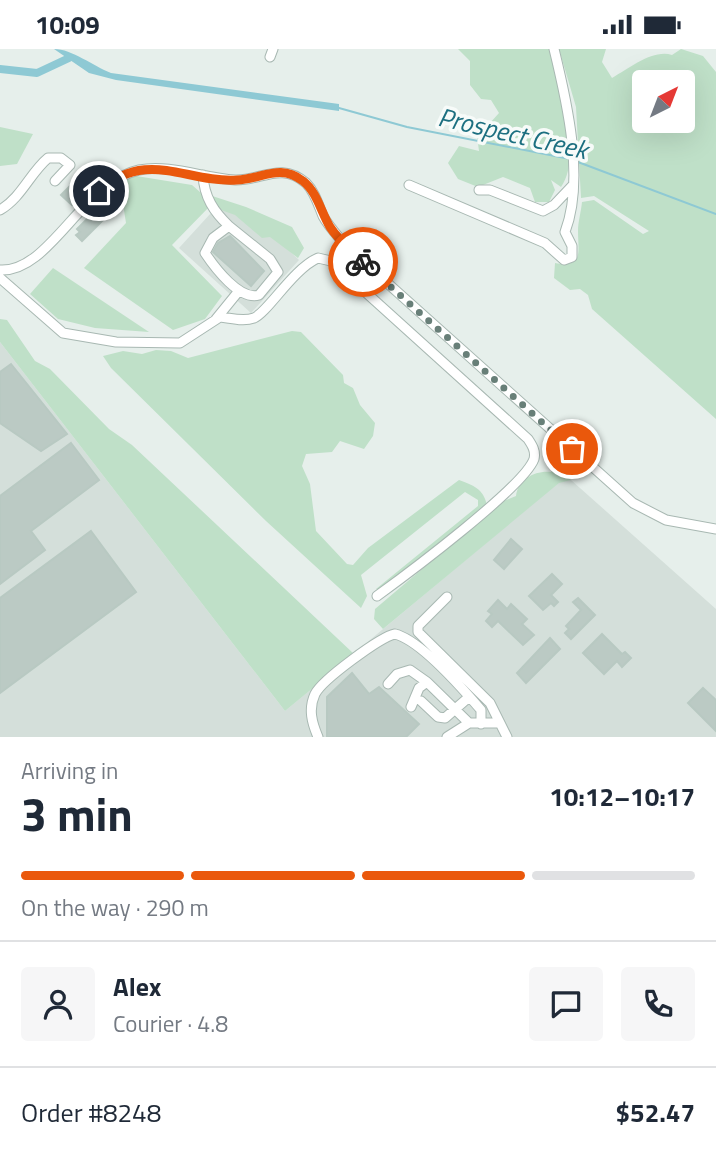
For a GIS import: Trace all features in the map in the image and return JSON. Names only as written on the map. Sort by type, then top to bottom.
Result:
[{"type":"street","points":[[409,185],[545,243],[564,260],[572,257],[572,246],[565,232],[574,204],[572,131],[554,49]]},
{"type":"street","points":[[0,210],[28,184],[37,168],[48,158],[61,158],[70,165],[55,181]]},
{"type":"street","points":[[0,270],[19,268],[36,258],[110,181],[138,170],[158,169],[238,180],[278,171],[305,183],[315,195],[332,230],[346,246],[633,503],[666,520],[716,529]]},
{"type":"street","points":[[203,175],[204,187],[213,208],[229,226],[270,259],[278,272],[259,296],[245,297],[237,292],[205,253],[213,238],[229,226]]},
{"type":"street","points":[[479,190],[490,190],[543,211],[554,205],[573,185]]},
{"type":"street","points":[[0,278],[63,333],[116,342],[180,343],[220,317],[242,320],[256,317],[306,263],[318,258],[331,261],[528,439],[533,448],[534,457],[529,467],[507,490],[471,523],[377,596]]},
{"type":"street","points":[[215,320],[237,292]]},
{"type":"street","points":[[447,597],[418,626],[418,632],[490,703],[507,737]]},
{"type":"street","points":[[318,737],[311,712],[317,690],[387,635],[401,636],[410,641],[481,710],[481,724]]},
{"type":"street","points":[[388,684],[397,674],[410,670],[427,682],[469,723]]},
{"type":"street","points":[[411,706],[419,688],[427,682]]},
{"type":"street","points":[[421,701],[438,717],[449,716],[469,697]]},
{"type":"street","points":[[447,737],[469,723],[499,723]]},
{"type":"shaded area","points":[[221,202],[267,230],[299,260],[251,313],[179,248]]},
{"type":"shaded area","points":[[0,342],[285,711],[559,482],[571,480],[716,609],[716,737],[0,737]]},
{"type":"green space","points":[[458,49],[549,49],[567,119],[570,158],[561,187],[551,180],[555,190],[549,202],[535,202],[530,188],[503,177],[478,187],[458,179],[448,163],[459,146],[479,151],[475,121],[490,123],[499,113],[491,100],[481,99],[470,85],[470,61]]},
{"type":"green space","points":[[559,49],[606,49],[602,62],[612,78],[649,57],[672,55],[681,49],[703,56],[716,72],[716,419],[592,309],[588,295],[580,289],[570,290],[554,278],[555,263],[571,263],[577,257],[582,202],[594,200],[643,234],[649,231],[594,196],[581,198],[576,107]]},
{"type":"green space","points":[[0,127],[33,134],[17,164],[0,166]]},
{"type":"green space","points":[[130,175],[192,185],[200,192],[246,207],[292,227],[304,248],[298,258],[270,237],[262,238],[235,215],[210,206],[172,245],[222,296],[205,319],[173,330],[84,268],[126,223],[120,185]]},
{"type":"green space","points":[[53,268],[149,332],[95,328],[58,319],[30,294]]},
{"type":"green space","points":[[0,319],[7,320],[35,361],[50,369],[109,429],[132,445],[354,654],[285,711],[0,342]]},
{"type":"green space","points":[[292,331],[301,332],[343,375],[344,383],[353,388],[360,405],[375,423],[373,436],[364,449],[340,441],[332,452],[306,454],[302,466],[310,484],[316,531],[347,564],[353,565],[368,548],[459,480],[480,491],[487,505],[382,590],[376,589],[478,506],[478,500],[465,492],[361,575],[367,596],[361,608],[266,521],[111,368],[103,356],[123,351],[142,354],[156,350],[171,351],[188,358]]},
{"type":"green space","points":[[555,466],[571,480],[559,483],[383,629],[374,619],[375,609],[501,502],[516,496],[524,480],[534,474],[551,472]]},
{"type":"water","points":[[54,49],[75,55],[111,73],[339,104],[339,111],[116,80],[89,73]]},
{"type":"building","points":[[84,172],[94,182],[72,205],[61,195]]},
{"type":"building","points":[[102,204],[111,212],[82,241],[76,235],[80,232],[77,229]]},
{"type":"building","points":[[230,236],[264,271],[251,286],[213,252],[218,243]]},
{"type":"building","points":[[11,364],[67,434],[41,451],[0,423],[0,372]]},
{"type":"building","points":[[71,443],[99,480],[31,531],[45,550],[0,584],[0,496]]},
{"type":"building","points":[[91,531],[136,592],[0,693],[0,598]]},
{"type":"building","points":[[511,539],[522,549],[504,569],[494,560]]},
{"type":"building","points":[[552,574],[562,584],[551,595],[558,602],[554,606],[551,603],[543,610],[529,596]]},
{"type":"building","points":[[578,598],[595,615],[571,639],[565,633],[569,629],[566,626],[581,610],[573,602]]},
{"type":"building","points":[[498,600],[507,609],[511,604],[527,619],[522,624],[534,635],[523,645],[498,621],[492,627],[486,621],[492,614],[488,611]]},
{"type":"building","points":[[602,634],[622,654],[625,652],[631,658],[622,667],[617,661],[604,674],[583,653]]},
{"type":"building","points":[[550,638],[560,649],[526,683],[517,673]]},
{"type":"building","points":[[352,673],[369,694],[379,687],[419,724],[406,737],[327,737],[327,697]]},
{"type":"building","points":[[703,688],[716,700],[716,731],[688,703]]},
{"type":"waterway","points":[[0,69],[37,73],[69,58]]},
{"type":"waterway","name":"Prospect Creek","points":[[339,108],[407,127],[570,159]]},
{"type":"waterway","name":"Prospect Creek","points":[[578,162],[716,214]]},
{"type":"way so far","points":[[363,262],[572,449]]},
{"type":"route","points":[[99,191],[110,181],[138,170],[158,169],[238,180],[278,171],[293,175],[305,183],[315,195],[332,230],[363,262]]}]
